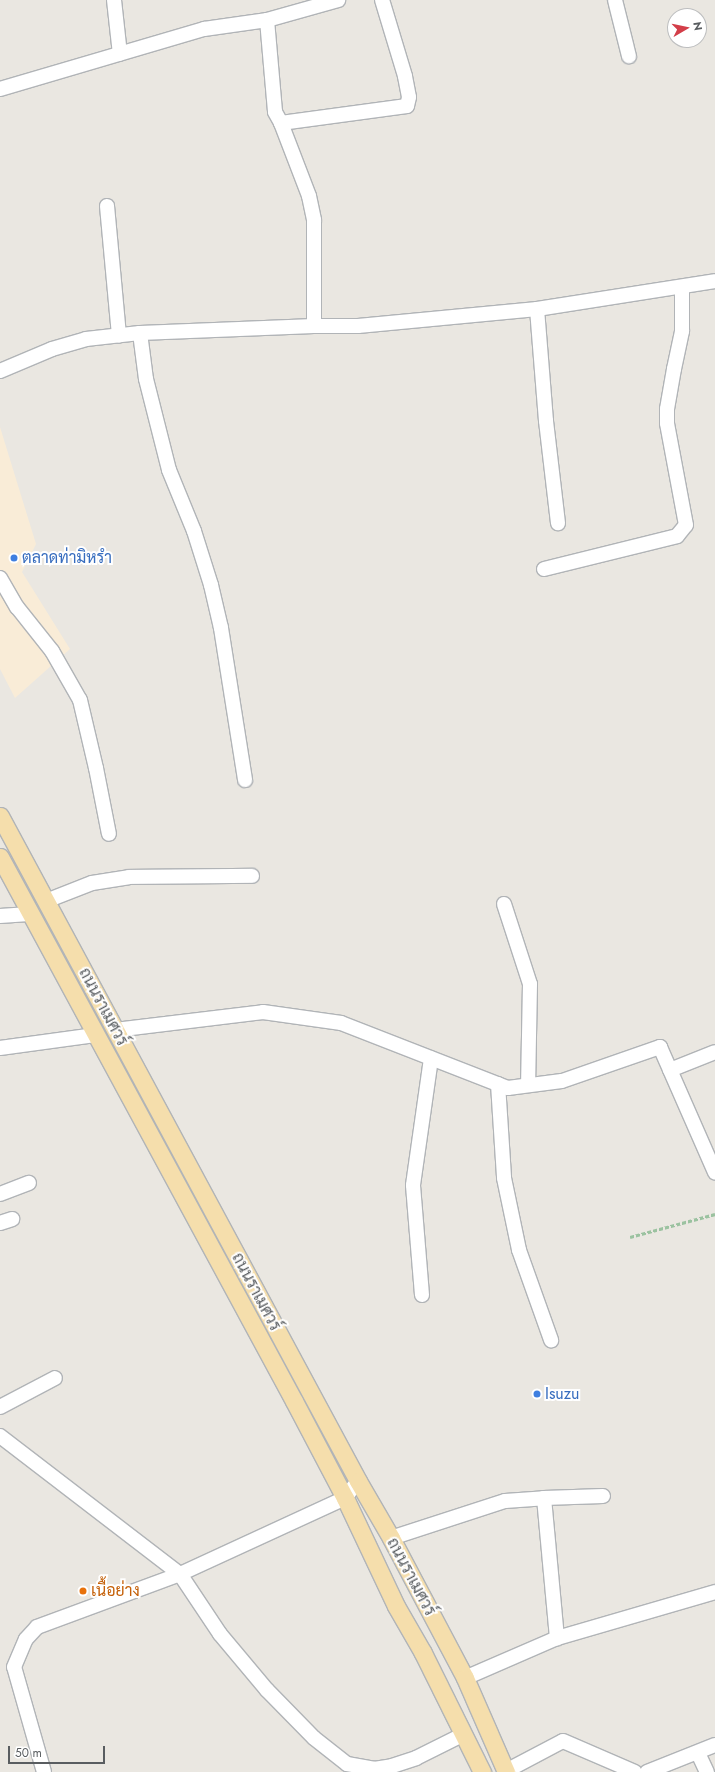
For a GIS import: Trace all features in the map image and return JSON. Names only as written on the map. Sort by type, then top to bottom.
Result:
[{"type":"main road","name":"ถนนราเมศวร์","points":[[0,816],[358,1481],[391,1538],[465,1678],[506,1772]]},
{"type":"main road","name":"ถนนราเมศวร์","points":[[0,857],[29,914],[291,1394],[345,1498],[396,1606],[423,1654],[462,1735],[482,1772]]},
{"type":"street","points":[[114,0],[120,54]]},
{"type":"street","points":[[0,89],[204,29],[267,20],[294,6],[338,0]]},
{"type":"street","points":[[281,123],[407,106],[409,97],[405,76],[382,0]]},
{"type":"street","points":[[615,0],[629,56]]},
{"type":"street","points":[[267,20],[275,112],[281,123],[309,196],[314,220],[314,326]]},
{"type":"street","points":[[107,206],[119,335]]},
{"type":"street","points":[[0,372],[52,349],[86,339],[140,333],[314,326],[358,326],[537,309],[715,281]]},
{"type":"street","points":[[544,569],[677,536],[686,525],[667,424],[667,409],[682,331],[682,287]]},
{"type":"street","points":[[537,309],[546,421],[558,523]]},
{"type":"street","points":[[140,333],[146,379],[169,470],[194,531],[211,585],[221,628],[245,780]]},
{"type":"street","points":[[0,578],[5,597],[52,651],[80,700],[96,768],[109,834]]},
{"type":"street","points":[[46,901],[92,883],[129,877],[252,876]]},
{"type":"street","points":[[504,904],[530,984],[528,1085]]},
{"type":"street","points":[[0,916],[29,914]]},
{"type":"street","points":[[115,1030],[263,1012],[341,1023],[508,1088],[562,1081],[660,1047],[715,1172]]},
{"type":"street","points":[[0,1048],[95,1035]]},
{"type":"street","points":[[670,1070],[715,1052]]},
{"type":"street","points":[[422,1296],[412,1186],[431,1058]]},
{"type":"street","points":[[498,1084],[504,1178],[519,1250],[550,1340]]},
{"type":"street","points":[[0,1194],[28,1183]]},
{"type":"street","points":[[0,1407],[55,1378]]},
{"type":"street","points":[[0,1436],[180,1574],[220,1634],[267,1690],[314,1738],[347,1764],[374,1769],[392,1766],[416,1758],[462,1735]]},
{"type":"street","points":[[44,1772],[14,1667],[26,1639],[37,1626],[180,1574],[345,1498],[358,1481]]},
{"type":"street","points":[[391,1538],[505,1501],[603,1496]]},
{"type":"street","points":[[544,1498],[557,1638]]},
{"type":"street","points":[[465,1678],[557,1638],[715,1592]]},
{"type":"street","points":[[506,1772],[563,1741],[635,1772]]},
{"type":"street","points":[[648,1772],[715,1745]]},
{"type":"street","points":[[698,1753],[707,1772]]},
{"type":"path","points":[[630,1237],[715,1214]]},
{"type":"shaded area","name":"ตลาดท่ามิหรำ","points":[[0,427],[36,544],[22,572],[70,649],[15,698],[0,669]]},
{"type":"place","name":"ตลาดท่ามิหรำ","points":[[14,558]]},
{"type":"place","name":"Isuzu","points":[[537,1394]]},
{"type":"place","name":"เนื้อย่าง","points":[[83,1591]]}]
